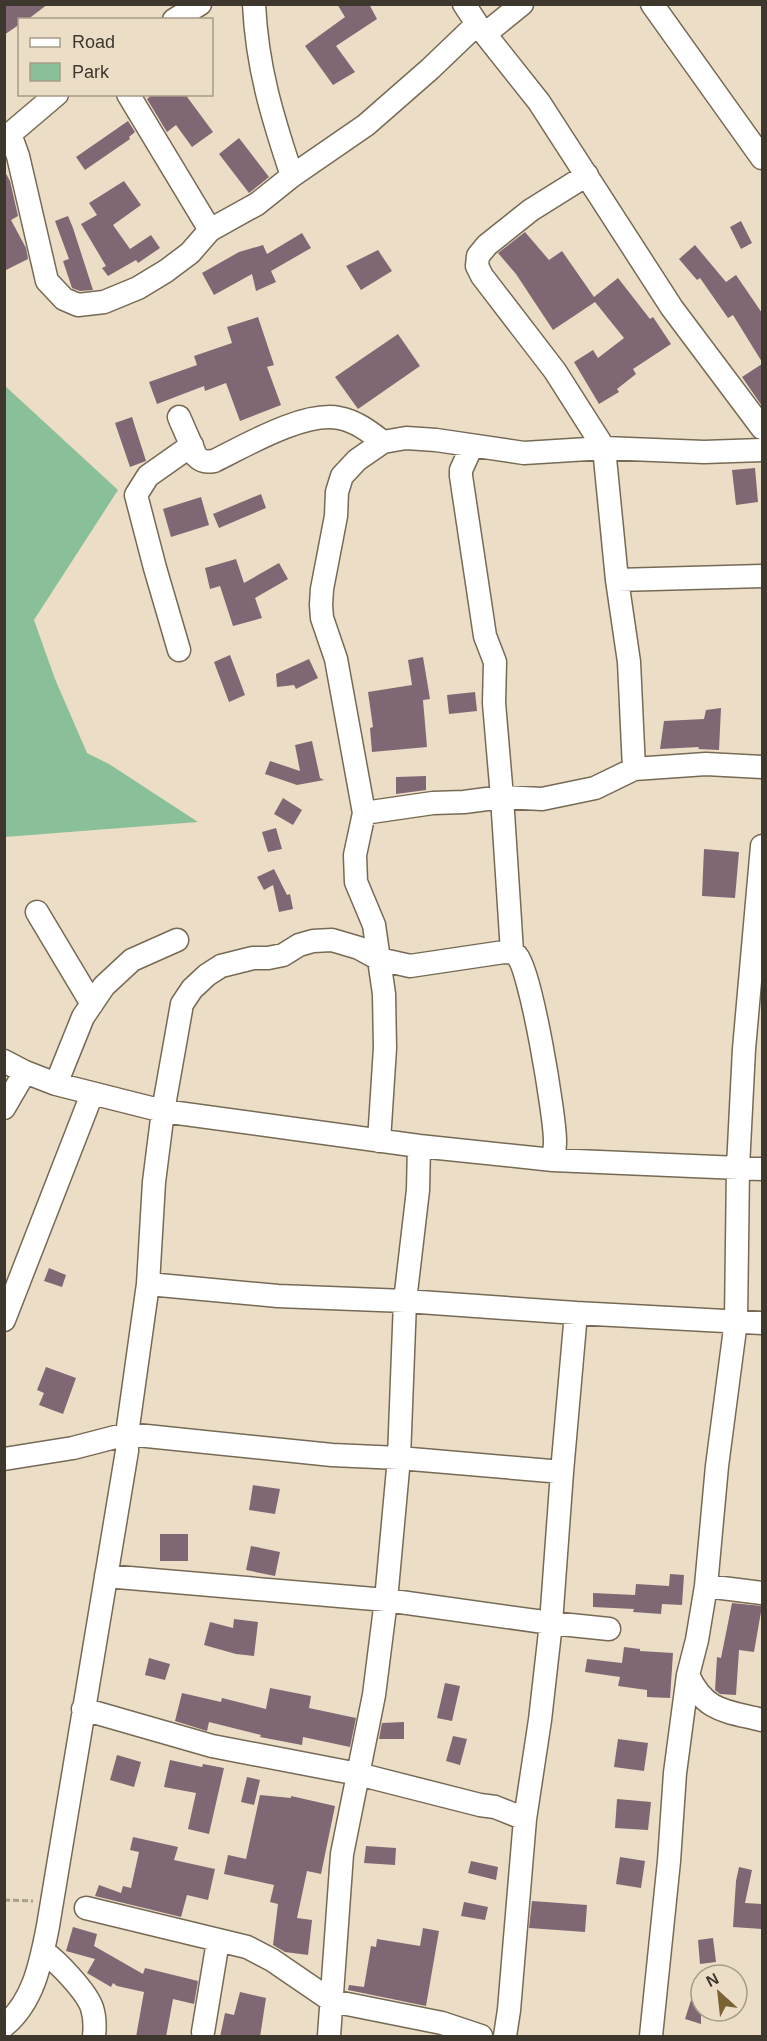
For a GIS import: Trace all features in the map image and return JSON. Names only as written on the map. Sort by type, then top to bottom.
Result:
[{"type":"street","points":[[177,18],[200,4]]},
{"type":"street","points":[[254,4],[259,63],[274,121],[292,176]]},
{"type":"street","points":[[464,4],[539,102],[672,309],[762,428]]},
{"type":"street","points":[[54,96],[7,129],[18,156],[47,281],[64,299],[78,305],[104,302],[138,288],[166,271],[190,253],[210,230],[257,204],[292,176],[366,125],[430,69],[481,29],[522,4]]},
{"type":"street","points":[[652,4],[762,158]]},
{"type":"street","points":[[129,96],[210,230]]},
{"type":"street","points":[[587,175],[531,210],[487,245],[478,256],[477,266],[482,276],[555,371],[604,448],[617,580],[629,662],[634,769]]},
{"type":"street","points":[[179,417],[196,456],[201,460],[214,461],[281,429],[322,418],[339,417],[358,424],[383,442]]},
{"type":"street","points":[[379,1141],[385,1048],[384,994],[374,926],[356,882],[354,868],[364,813],[336,659],[322,618],[321,605],[336,516],[337,492],[342,476],[357,460],[383,442],[406,438],[524,453],[604,448],[704,452],[762,450]]},
{"type":"street","points":[[179,650],[136,495],[148,477],[192,446]]},
{"type":"street","points":[[472,446],[461,470],[461,476],[485,636],[495,662],[494,703],[512,952]]},
{"type":"street","points":[[617,580],[762,576]]},
{"type":"street","points":[[364,813],[502,797],[542,799],[596,788],[634,769],[706,764],[762,767]]},
{"type":"street","points":[[651,2037],[669,1861],[675,1773],[688,1675],[697,1640],[706,1586],[717,1466],[736,1321],[738,1167],[753,1046],[762,846]]},
{"type":"street","points":[[37,912],[92,1004]]},
{"type":"street","points":[[56,1084],[83,1017],[104,986],[132,960],[177,940]]},
{"type":"street","points":[[4,2026],[14,2018],[35,1981],[52,1900],[127,1451],[127,1434],[148,1284],[154,1182],[163,1112],[182,1004],[192,989],[221,966],[253,958],[283,955],[299,945],[314,941],[332,940],[359,948],[379,959],[410,966],[512,952],[518,956],[527,979],[543,1056],[555,1141],[553,1160]]},
{"type":"street","points":[[4,1061],[56,1084],[163,1112],[419,1146],[553,1160],[762,1169]]},
{"type":"street","points":[[4,1108],[25,1072]]},
{"type":"street","points":[[4,1320],[92,1094]]},
{"type":"street","points":[[329,2037],[342,1854],[374,1695],[386,1600],[399,1458],[405,1301],[418,1190],[419,1146]]},
{"type":"street","points":[[148,1284],[278,1296],[405,1301],[762,1323]]},
{"type":"street","points":[[505,2037],[525,1819],[540,1720],[551,1623],[561,1472],[576,1313]]},
{"type":"street","points":[[4,1459],[73,1448],[127,1434],[309,1453],[561,1472]]},
{"type":"street","points":[[106,1576],[386,1600],[609,1629]]},
{"type":"street","points":[[706,1586],[762,1593]]},
{"type":"street","points":[[688,1675],[694,1689],[710,1705],[762,1720]]},
{"type":"street","points":[[83,1709],[212,1746],[358,1774],[495,1807],[525,1819]]},
{"type":"street","points":[[86,1908],[247,1947],[272,1960],[332,2001],[442,2024],[481,2037]]},
{"type":"street","points":[[203,2032],[219,1941]]},
{"type":"street","points":[[43,1951],[58,1962],[90,2001],[94,2017],[94,2037]]},
{"type":"path","points":[[4,1900],[52,1900]]},
{"type":"green space","points":[[4,385],[118,490],[34,620],[55,679],[87,753],[109,764],[198,822],[5,837]]},
{"type":"building","points":[[48,4],[30,18],[18,18],[18,25],[4,35],[4,5]]},
{"type":"building","points":[[337,4],[369,4],[377,19],[336,46],[355,72],[333,85],[305,46],[345,17]]},
{"type":"building","points":[[151,96],[186,96],[213,132],[192,147],[176,125],[167,132],[147,99]]},
{"type":"building","points":[[128,121],[135,132],[129,137],[130,139],[85,170],[76,157]]},
{"type":"building","points":[[239,138],[269,177],[249,193],[219,154]]},
{"type":"building","points":[[4,170],[10,181],[18,216],[11,220],[26,248],[28,259],[4,271]]},
{"type":"building","points":[[124,181],[141,205],[113,225],[130,249],[151,235],[160,248],[138,263],[136,260],[108,276],[102,268],[106,266],[81,224],[97,215],[89,203]]},
{"type":"building","points":[[68,216],[93,290],[80,291],[72,288],[63,261],[69,259],[55,221]]},
{"type":"building","points":[[741,221],[752,243],[741,249],[730,227]]},
{"type":"building","points":[[525,232],[549,260],[562,251],[594,297],[618,278],[650,319],[653,317],[671,344],[633,369],[636,374],[617,389],[619,392],[599,404],[574,362],[593,350],[598,358],[624,338],[595,302],[553,330],[516,274],[498,253]]},
{"type":"building","points":[[302,233],[311,248],[271,271],[276,282],[256,291],[252,274],[214,295],[202,273],[239,252],[263,245],[267,254]]},
{"type":"building","points":[[695,245],[726,282],[736,275],[762,313],[762,362],[733,315],[728,318],[700,278],[697,280],[679,259]]},
{"type":"building","points":[[378,250],[392,271],[361,290],[346,266]]},
{"type":"building","points":[[258,317],[274,365],[267,367],[281,405],[240,421],[226,383],[205,391],[204,386],[157,404],[149,382],[197,365],[194,356],[232,343],[227,327]]},
{"type":"building","points":[[398,334],[420,366],[358,409],[335,377]]},
{"type":"building","points":[[762,364],[762,406],[742,377]]},
{"type":"building","points":[[132,417],[146,461],[130,467],[115,423]]},
{"type":"building","points":[[755,468],[758,502],[736,505],[732,470]]},
{"type":"building","points":[[261,494],[266,508],[219,528],[213,514]]},
{"type":"building","points":[[201,497],[209,525],[171,537],[163,509]]},
{"type":"building","points":[[236,559],[244,583],[279,563],[288,579],[255,598],[262,618],[233,626],[220,586],[210,589],[205,568]]},
{"type":"building","points":[[230,655],[245,695],[229,702],[214,662]]},
{"type":"building","points":[[423,657],[430,699],[423,700],[427,747],[372,752],[370,728],[373,727],[368,692],[412,685],[408,660]]},
{"type":"building","points":[[309,659],[318,678],[296,689],[294,685],[277,687],[276,674]]},
{"type":"building","points":[[475,692],[477,711],[449,714],[447,695]]},
{"type":"building","points":[[721,708],[719,750],[698,749],[699,747],[660,749],[664,721],[704,719],[706,710]]},
{"type":"building","points":[[312,741],[320,778],[324,780],[297,785],[265,774],[270,761],[300,771],[295,745]]},
{"type":"building","points":[[426,776],[426,790],[396,794],[396,777]]},
{"type":"building","points":[[283,798],[302,810],[293,825],[274,814]]},
{"type":"building","points":[[276,828],[282,849],[268,852],[262,832]]},
{"type":"building","points":[[704,849],[739,852],[735,898],[702,896]]},
{"type":"building","points":[[274,869],[287,895],[290,894],[293,909],[279,912],[273,885],[264,890],[257,877]]},
{"type":"building","points":[[49,1268],[66,1275],[62,1287],[44,1281]]},
{"type":"building","points":[[46,1367],[76,1378],[63,1414],[39,1405],[44,1393],[37,1390]]},
{"type":"building","points":[[253,1485],[280,1489],[275,1514],[249,1510]]},
{"type":"building","points":[[160,1534],[188,1534],[188,1561],[160,1561]]},
{"type":"building","points":[[251,1546],[280,1552],[275,1576],[246,1570]]},
{"type":"building","points":[[670,1574],[684,1575],[682,1605],[662,1604],[661,1614],[633,1612],[634,1609],[593,1607],[593,1593],[635,1595],[636,1584],[669,1586]]},
{"type":"building","points":[[732,1603],[762,1606],[754,1652],[739,1650],[736,1695],[720,1694],[715,1690],[717,1657],[721,1658]]},
{"type":"building","points":[[234,1619],[258,1622],[254,1656],[236,1654],[204,1645],[210,1622],[233,1628]]},
{"type":"building","points":[[624,1647],[640,1649],[640,1651],[673,1653],[670,1698],[647,1697],[647,1690],[618,1686],[620,1677],[585,1672],[587,1659],[622,1663]]},
{"type":"building","points":[[149,1658],[170,1664],[165,1680],[145,1675]]},
{"type":"building","points":[[445,1683],[460,1686],[452,1721],[437,1718]]},
{"type":"building","points":[[270,1688],[311,1696],[309,1708],[356,1718],[350,1747],[303,1737],[302,1745],[260,1737],[261,1735],[209,1722],[207,1731],[175,1721],[182,1693],[221,1702],[222,1698],[266,1709]]},
{"type":"building","points":[[404,1722],[404,1739],[379,1739],[382,1723]]},
{"type":"building","points":[[453,1736],[467,1739],[460,1765],[446,1761]]},
{"type":"building","points":[[618,1739],[648,1743],[644,1771],[614,1767]]},
{"type":"building","points":[[117,1755],[141,1762],[134,1787],[110,1780]]},
{"type":"building","points":[[170,1760],[202,1767],[203,1764],[224,1768],[209,1834],[188,1829],[196,1793],[164,1787]]},
{"type":"building","points":[[247,1777],[260,1780],[254,1805],[241,1802]]},
{"type":"building","points":[[260,1795],[291,1798],[291,1796],[335,1806],[321,1874],[307,1871],[297,1918],[312,1920],[308,1955],[285,1952],[273,1945],[278,1904],[270,1902],[274,1885],[224,1874],[228,1855],[246,1859]]},
{"type":"building","points":[[617,1799],[651,1802],[648,1830],[615,1828]]},
{"type":"building","points":[[133,1837],[178,1847],[174,1860],[215,1869],[208,1900],[187,1895],[181,1917],[95,1896],[99,1885],[121,1893],[123,1886],[131,1888],[139,1852],[130,1850]]},
{"type":"building","points":[[366,1846],[396,1848],[395,1865],[364,1863]]},
{"type":"building","points":[[620,1857],[645,1861],[641,1888],[616,1884]]},
{"type":"building","points":[[471,1861],[498,1867],[496,1880],[468,1873]]},
{"type":"building","points":[[739,1867],[752,1870],[745,1903],[762,1904],[762,1929],[733,1927]]},
{"type":"building","points":[[532,1901],[587,1905],[585,1932],[529,1928]]},
{"type":"building","points":[[464,1902],[488,1907],[485,1920],[461,1916]]},
{"type":"building","points":[[73,1927],[97,1934],[94,1946],[143,1974],[145,1968],[198,1981],[194,2004],[173,1999],[166,2037],[136,2037],[144,1992],[113,1983],[111,1987],[87,1973],[95,1959],[66,1951]]},
{"type":"building","points":[[423,1928],[439,1931],[426,2006],[348,1990],[349,1985],[364,1987],[371,1946],[376,1947],[377,1939],[420,1946]]},
{"type":"building","points":[[713,1938],[716,1962],[700,1963],[698,1940]]},
{"type":"building","points":[[240,1992],[266,1998],[260,2037],[220,2037],[225,2013],[234,2015]]},
{"type":"building","points":[[689,2006],[689,2020],[685,2019]]}]
